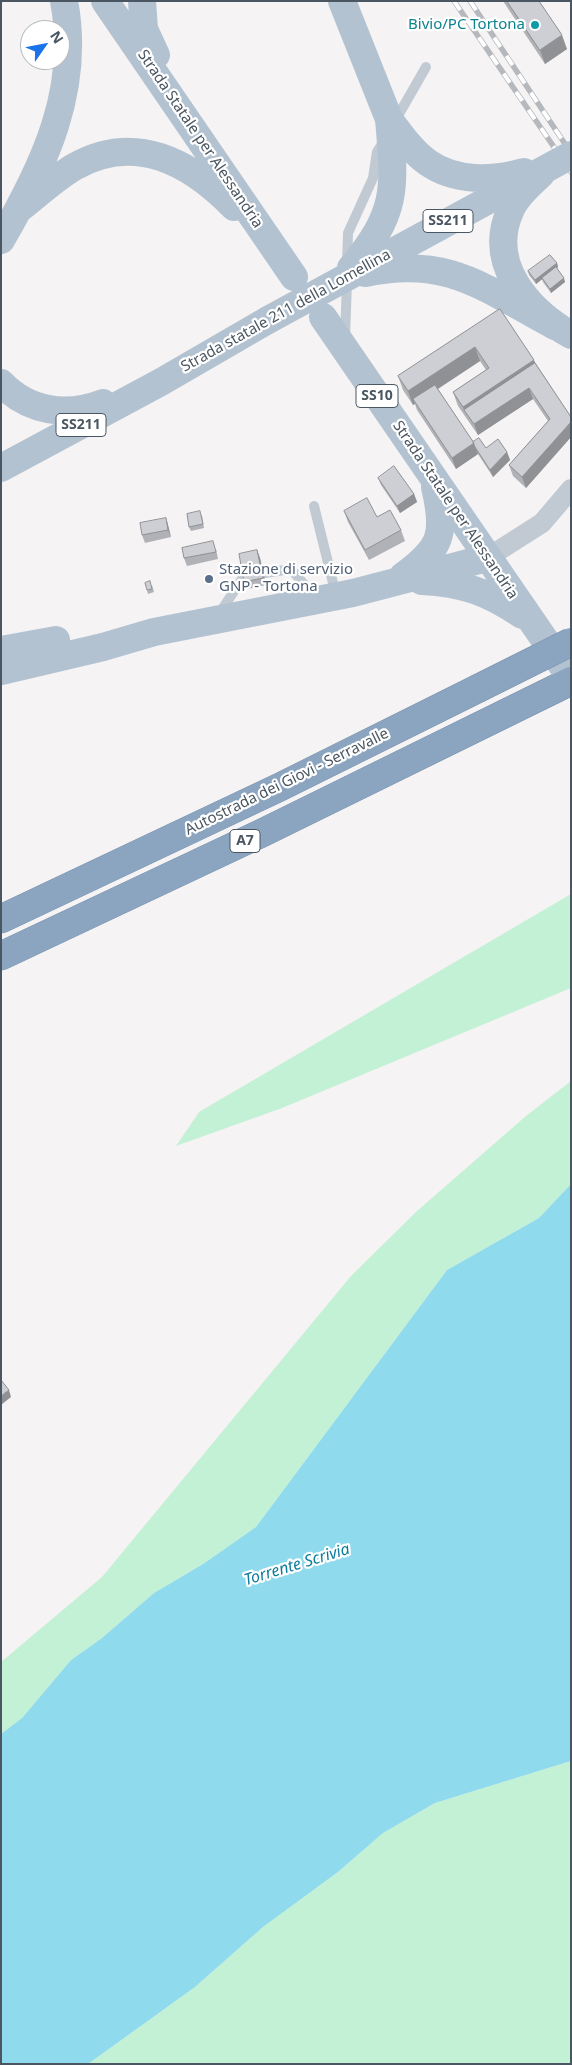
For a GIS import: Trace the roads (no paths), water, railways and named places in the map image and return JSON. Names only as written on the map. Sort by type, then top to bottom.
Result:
[{"type":"highway","name":"Autostrada dei Giovi - Serravalle","points":[[1,919],[280,787],[571,642]]},
{"type":"highway","name":"A7","points":[[1,956],[488,722],[571,680]]},
{"type":"main road","points":[[1,240],[19,209],[53,136],[64,99],[69,61],[68,20],[64,1]]},
{"type":"main road","name":"Strada Statale per Alessandria","points":[[105,1],[294,277]]},
{"type":"main road","points":[[142,1],[144,29],[197,134]]},
{"type":"main road","points":[[342,1],[389,119],[409,145],[427,162],[451,173],[485,178],[516,174],[561,160]]},
{"type":"main road","points":[[344,277],[369,246],[387,211],[393,193],[389,119]]},
{"type":"main road","points":[[19,209],[74,167],[96,158],[123,152],[145,153],[164,158],[190,169],[219,192],[275,250]]},
{"type":"main road","points":[[561,160],[524,190],[511,207],[504,226],[502,244],[504,260],[510,276],[523,295],[563,330]]},
{"type":"main road","name":"Strada statale 211 della Lomellina","points":[[1,468],[161,382],[344,277],[561,160]]},
{"type":"main road","points":[[344,277],[385,268],[433,269],[458,275],[487,288],[563,330]]},
{"type":"main road","name":"Strada Statale per Alessandria","points":[[322,318],[432,474],[571,680]]},
{"type":"main road","points":[[1,384],[12,395],[31,405],[54,411],[76,410],[99,404],[161,382]]},
{"type":"main road","points":[[398,580],[429,556],[440,534],[441,520],[432,474]]},
{"type":"main road","points":[[1,671],[103,647],[154,632],[327,598],[487,558]]},
{"type":"main road","points":[[398,580],[440,582],[469,587],[492,596],[530,620]]},
{"type":"main road","points":[[1,650],[74,636],[154,632]]},
{"type":"street","points":[[487,558],[542,523],[571,490]]},
{"type":"lane","points":[[345,350],[348,233],[373,178],[377,152],[426,67]]},
{"type":"lane","points":[[314,506],[327,598]]},
{"type":"lane","points":[[265,573],[292,569],[327,598]]},
{"type":"lane","points":[[215,620],[242,579]]},
{"type":"water","name":"Torrente Scrivia","points":[[571,1184],[571,1761],[435,1803],[383,1833],[338,1872],[263,1927],[195,1987],[88,2064],[1,2064],[1,1734],[22,1718],[71,1660],[102,1638],[154,1593],[203,1564],[256,1527],[447,1270],[539,1218]]},
{"type":"railway","points":[[454,1],[571,172]]},
{"type":"railway","points":[[470,1],[571,153]]},
{"type":"place","name":"Bivio/PC Tortona","points":[[535,25]]},
{"type":"place","name":"Stazione di servizio GNP - Tortona","points":[[209,579]]}]
